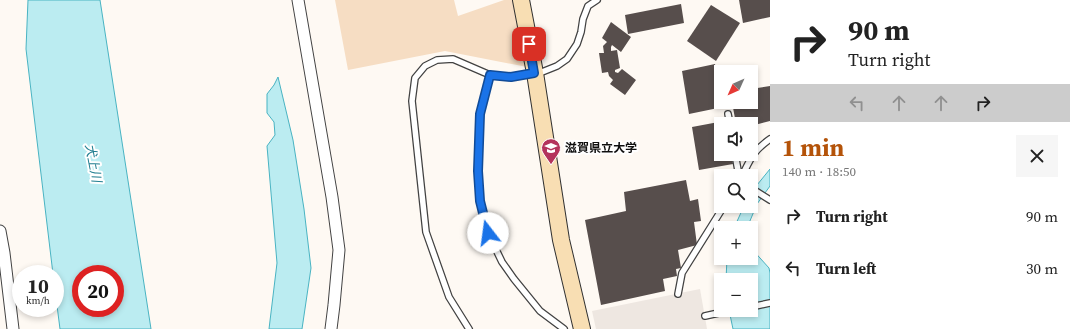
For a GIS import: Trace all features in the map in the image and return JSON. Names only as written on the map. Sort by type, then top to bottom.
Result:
[{"type":"street","points":[[298,0],[332,197],[339,250],[331,329]]},
{"type":"street","points":[[521,0],[561,240],[582,329]]},
{"type":"street","points":[[0,231],[13,329]]},
{"type":"lane","points":[[469,329],[449,297],[426,232],[412,102],[415,78],[425,66],[437,60],[453,59],[490,75],[511,77],[542,72],[557,66],[567,59],[577,44],[588,6],[596,0]]},
{"type":"lane","points":[[490,75],[480,114],[478,171],[480,201],[488,233],[502,262],[514,279],[540,311],[564,329]]},
{"type":"lane","points":[[744,169],[752,156],[760,147],[770,140]]},
{"type":"lane","points":[[758,192],[770,200]]},
{"type":"lane","points":[[678,294],[682,273],[720,213]]},
{"type":"lane","points":[[758,306],[770,303]]},
{"type":"lane","points":[[705,316],[714,314]]},
{"type":"sand","points":[[335,0],[454,0],[458,16],[504,0],[521,0],[527,67],[445,51],[348,70]]},
{"type":"shaded area","points":[[700,289],[707,329],[596,329],[592,311]]},
{"type":"water","name":"犬上川","points":[[28,0],[100,0],[151,329],[60,329],[58,317],[64,317],[64,265],[52,265],[26,49]]},
{"type":"water","points":[[278,77],[293,140],[304,209],[311,268],[302,329],[269,329],[277,263],[267,146],[275,135],[274,122],[267,113],[267,94]]},
{"type":"water","points":[[770,169],[770,186],[758,203],[758,184]]},
{"type":"water","points":[[741,213],[753,213],[750,221],[737,221]]},
{"type":"water","points":[[758,256],[769,268],[770,329],[733,329],[730,317],[758,317],[758,273],[726,273],[727,265],[758,265]]},
{"type":"building","points":[[739,0],[770,0],[770,17],[743,23]]},
{"type":"building","points":[[681,4],[684,23],[628,34],[625,15]]},
{"type":"building","points":[[711,5],[740,23],[716,61],[687,41]]},
{"type":"building","points":[[611,22],[631,37],[621,52],[612,45],[611,47],[611,51],[617,50],[620,68],[615,70],[615,72],[618,73],[622,69],[636,80],[625,95],[610,84],[613,80],[609,76],[608,72],[602,73],[599,53],[604,53],[603,46],[607,42],[602,38]]},
{"type":"building","points":[[715,64],[714,109],[689,114],[682,71]]},
{"type":"building","points":[[770,86],[770,121],[758,124],[758,117],[735,117],[733,109],[758,109],[758,88]]},
{"type":"building","points":[[714,123],[714,161],[732,161],[733,164],[699,170],[692,127]]},
{"type":"building","points":[[686,180],[690,201],[698,199],[701,221],[694,222],[697,245],[678,250],[681,268],[676,269],[677,276],[663,279],[665,291],[601,305],[585,220],[626,211],[624,192]]},
{"type":"place","name":"滋賀県立大学","points":[[551,165]]},
{"type":"route","points":[[488,233],[480,201],[478,171],[480,114],[490,75],[511,77],[534,73],[529,44]]}]
